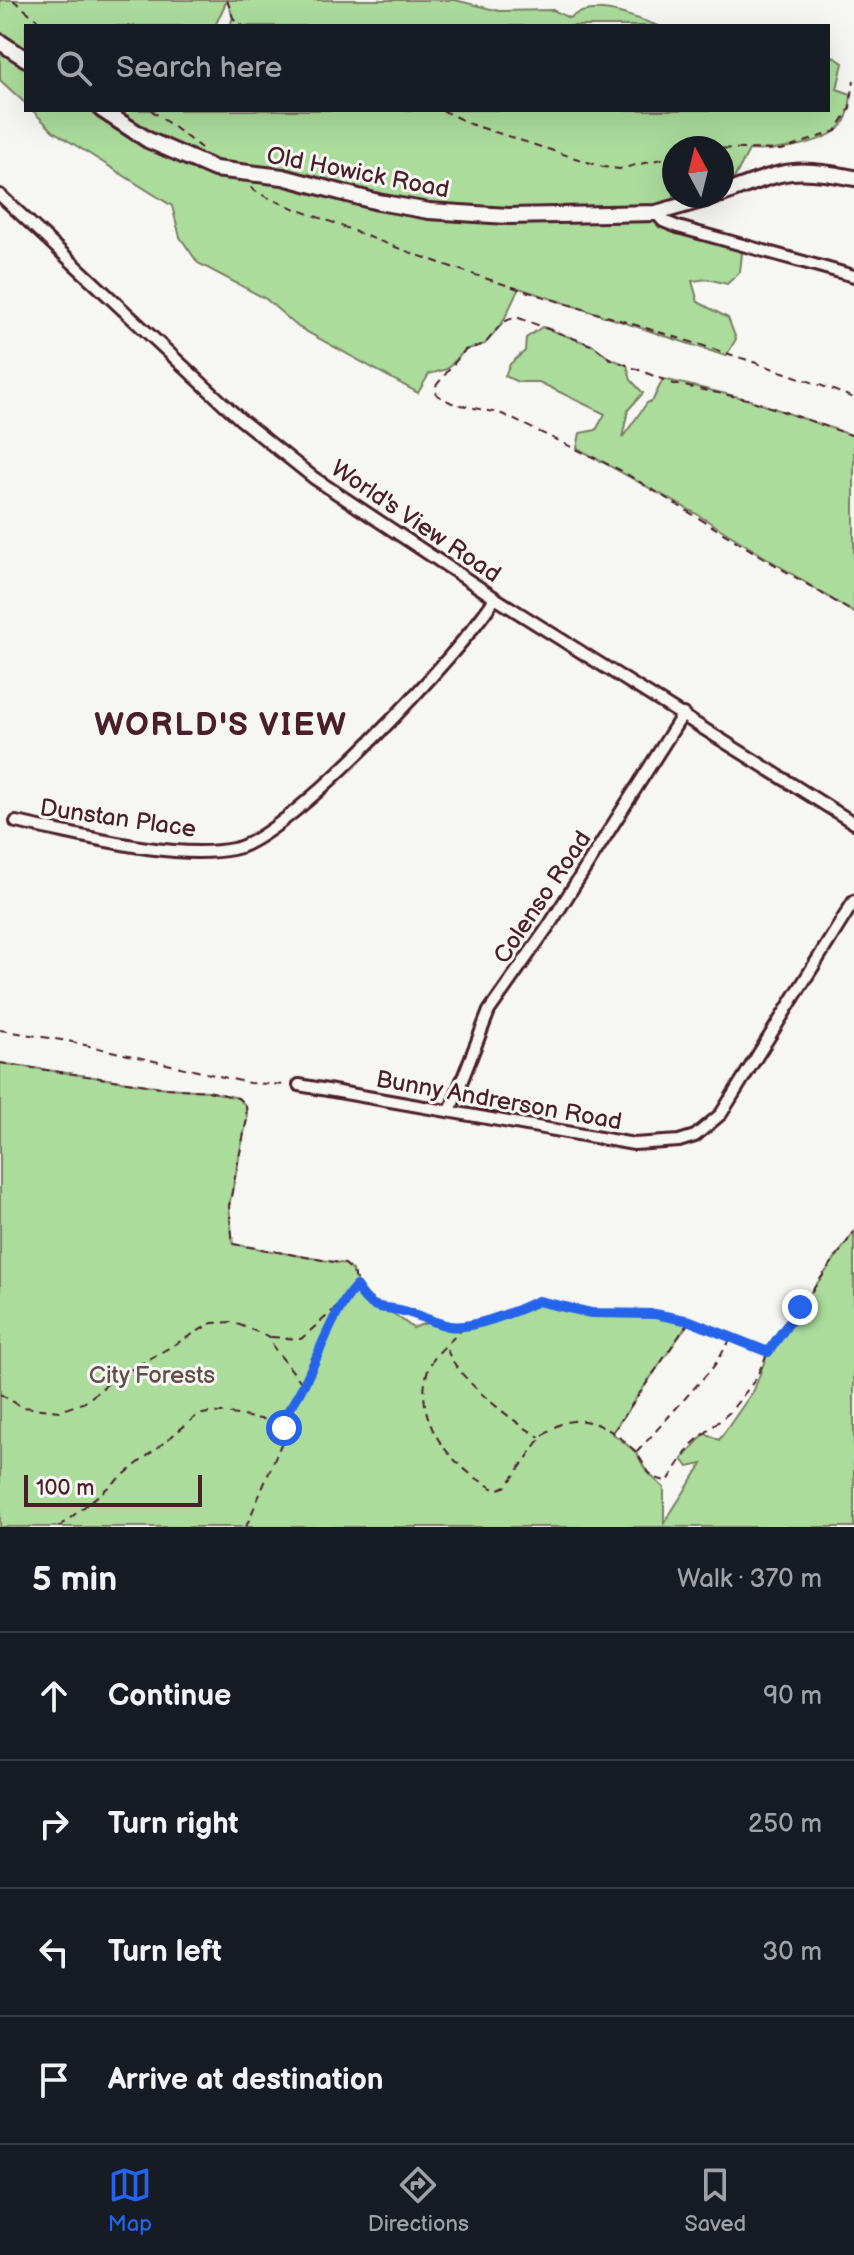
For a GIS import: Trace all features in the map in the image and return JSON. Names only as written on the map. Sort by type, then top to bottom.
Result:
[{"type":"main road","points":[[0,42],[24,58]]},
{"type":"main road","name":"Old Howick Road","points":[[105,112],[148,140],[186,159],[224,172],[283,177],[378,202],[429,211],[508,216],[656,213],[674,208]]},
{"type":"main road","points":[[734,188],[754,179],[796,169],[854,178]]},
{"type":"street","name":"World's View Road","points":[[0,195],[259,435],[314,478],[495,598],[854,823]]},
{"type":"street","points":[[656,213],[678,227],[854,276]]},
{"type":"street","name":"Dunstan Place","points":[[16,822],[179,850],[223,850],[248,844],[290,816],[404,707],[479,624],[495,598]]},
{"type":"street","name":"Colenso Road","points":[[450,1111],[489,1011],[550,924],[683,714]]},
{"type":"street","name":"Bunny Andrerson Road","points":[[299,1085],[613,1142],[656,1143],[695,1136],[721,1114],[854,901]]},
{"type":"path","points":[[13,0],[43,24]]},
{"type":"path","points":[[227,0],[233,18],[240,24]]},
{"type":"path","points":[[734,149],[782,150],[836,131],[850,108],[854,80]]},
{"type":"path","points":[[154,112],[184,136]]},
{"type":"path","points":[[446,112],[470,124],[603,167],[619,169],[662,159]]},
{"type":"path","points":[[246,173],[253,192],[261,197],[298,207],[396,248],[854,398]]},
{"type":"path","points":[[854,436],[747,399],[674,384],[609,358],[594,346],[516,317],[503,322],[485,344],[465,350],[435,387],[437,395],[452,403],[502,414],[620,470],[854,613]]},
{"type":"path","points":[[0,1030],[68,1041],[249,1083],[299,1085]]},
{"type":"path","points":[[0,1063],[167,1088],[208,1091],[238,1098],[246,1106],[247,1119],[229,1206],[233,1244],[345,1264],[352,1270],[356,1286],[365,1301],[381,1310],[405,1311],[450,1326],[464,1327],[538,1301],[591,1313],[655,1314],[690,1321],[768,1352]]},
{"type":"path","points":[[464,1327],[428,1371],[428,1414],[436,1439],[466,1473],[497,1490],[506,1486],[536,1449],[541,1437],[569,1421],[582,1420],[605,1425],[636,1452],[646,1471],[659,1481],[668,1481],[691,1445],[730,1412],[755,1380],[768,1352],[854,1232]]},
{"type":"path","points":[[0,1394],[22,1407],[60,1411],[85,1402],[111,1381],[212,1323],[232,1322],[270,1337],[301,1339],[356,1286]]},
{"type":"path","points":[[246,1527],[284,1437],[282,1419],[333,1328],[338,1306]]},
{"type":"path","points":[[612,1434],[690,1321]]},
{"type":"path","points":[[636,1452],[714,1366],[733,1336]]},
{"type":"path","points":[[270,1337],[274,1348],[296,1371],[303,1384]]},
{"type":"path","points":[[446,1347],[449,1357],[466,1377],[527,1430],[541,1437]]},
{"type":"path","points":[[59,1527],[198,1415],[218,1410],[263,1422],[282,1419]]},
{"type":"green space","points":[[0,0],[227,0],[216,24],[24,24],[24,102],[0,80]]},
{"type":"green space","points":[[227,0],[455,0],[499,11],[553,10],[569,18],[591,10],[602,10],[653,24],[231,24],[233,17]]},
{"type":"green space","points":[[830,54],[843,63],[837,89],[851,94],[846,118],[835,132],[798,145],[749,150],[734,179],[734,136],[662,136],[662,208],[674,208],[657,213],[663,221],[743,244],[740,272],[727,284],[708,279],[692,281],[698,302],[728,318],[736,339],[726,356],[519,288],[503,322],[485,344],[465,350],[447,369],[429,374],[418,393],[298,327],[266,299],[198,263],[180,237],[172,206],[53,131],[34,112],[830,112]]},
{"type":"green space","points":[[542,327],[594,346],[609,358],[627,365],[631,380],[643,393],[628,410],[622,438],[647,403],[653,400],[663,379],[747,399],[854,436],[854,613],[695,513],[577,448],[580,433],[596,430],[605,414],[539,382],[518,382],[505,376],[510,364],[525,351],[526,338]]},
{"type":"green space","name":"City Forests","points":[[0,1063],[167,1088],[208,1091],[238,1098],[246,1106],[247,1119],[229,1206],[233,1244],[345,1264],[352,1270],[365,1301],[381,1310],[390,1311],[413,1328],[431,1321],[464,1327],[538,1301],[591,1313],[655,1314],[690,1321],[612,1433],[636,1452],[646,1471],[664,1488],[664,1523],[702,1464],[688,1467],[682,1459],[705,1433],[719,1440],[754,1390],[768,1352],[854,1232],[854,1527],[0,1527]]},
{"type":"district","name":"WORLD'S VIEW","points":[[221,724]]},
{"type":"route","points":[[284,1428],[282,1419],[300,1393],[333,1328],[338,1306],[356,1286],[365,1301],[381,1310],[405,1311],[450,1326],[464,1327],[538,1301],[549,1301],[591,1313],[655,1314],[677,1321],[690,1321],[768,1352],[800,1307]]}]
